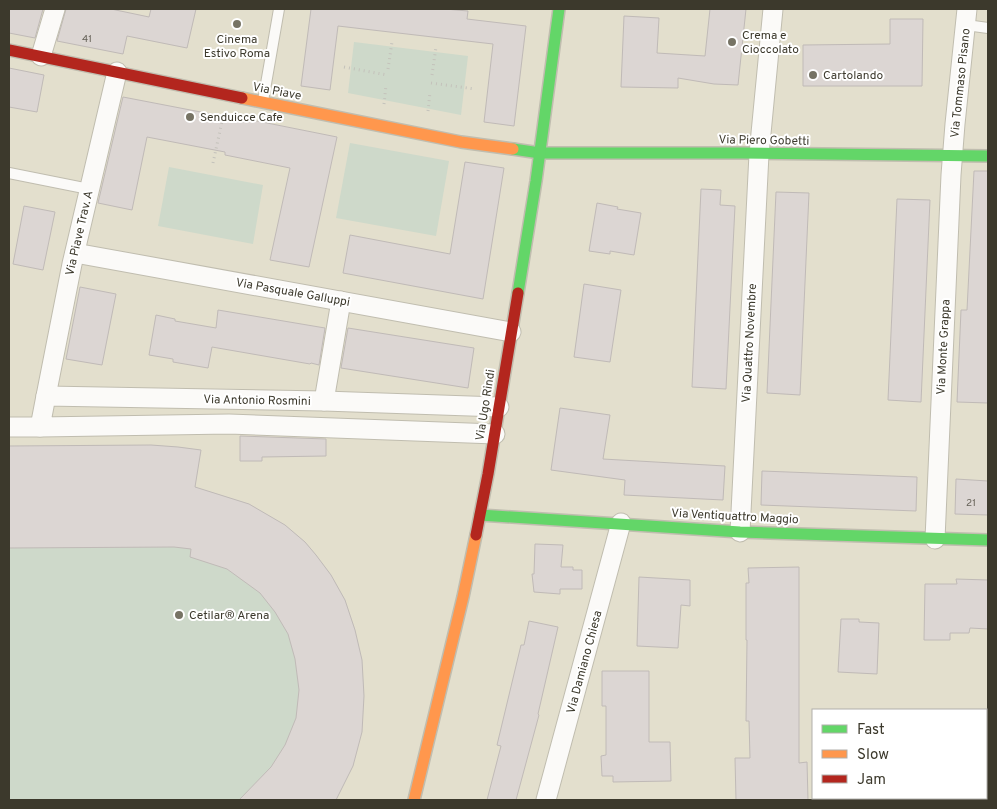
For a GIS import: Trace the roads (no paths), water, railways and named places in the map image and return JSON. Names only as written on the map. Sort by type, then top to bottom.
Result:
[{"type":"street","points":[[41,56],[55,9]]},
{"type":"street","name":"Via Ugo Rindi","points":[[414,800],[463,597],[488,474],[540,153],[558,9]]},
{"type":"street","name":"Via Quattro Novembre","points":[[740,532],[759,154],[773,9]]},
{"type":"street","name":"Via Tommaso Pisano","points":[[952,156],[966,17]]},
{"type":"street","name":"Via Piave","points":[[9,50],[461,142],[540,153]]},
{"type":"street","name":"Via Piave Trav. A","points":[[46,396],[49,374],[89,189],[117,72]]},
{"type":"street","name":"Via Piero Gobetti","points":[[540,153],[988,156]]},
{"type":"street","name":"Via Monte Grappa","points":[[935,538],[952,156]]},
{"type":"street","name":"Via Pasquale Galluppi","points":[[75,253],[511,332]]},
{"type":"street","points":[[324,401],[341,301]]},
{"type":"street","points":[[40,427],[46,396]]},
{"type":"street","name":"Via Antonio Rosmini","points":[[46,396],[499,406]]},
{"type":"street","name":"Via Antonio Rosmini","points":[[9,427],[229,424],[495,434]]},
{"type":"street","name":"Via Ventiquattro Maggio","points":[[480,515],[740,532],[988,540]]},
{"type":"street","name":"Via Damiano Chiesa","points":[[546,800],[621,523]]},
{"type":"lane","points":[[263,102],[279,9]]},
{"type":"lane","points":[[966,17],[988,28]]},
{"type":"lane","points":[[9,173],[89,189]]},
{"type":"place","name":"Cinema Estivo Roma","points":[[237,24]]},
{"type":"place","name":"Crema e Cioccolato","points":[[732,42]]},
{"type":"place","name":"Cartolando","points":[[813,75]]},
{"type":"place","name":"Senduicce Cafe","points":[[190,117]]},
{"type":"place","name":"Cetilar® Arena","points":[[179,615]]}]
